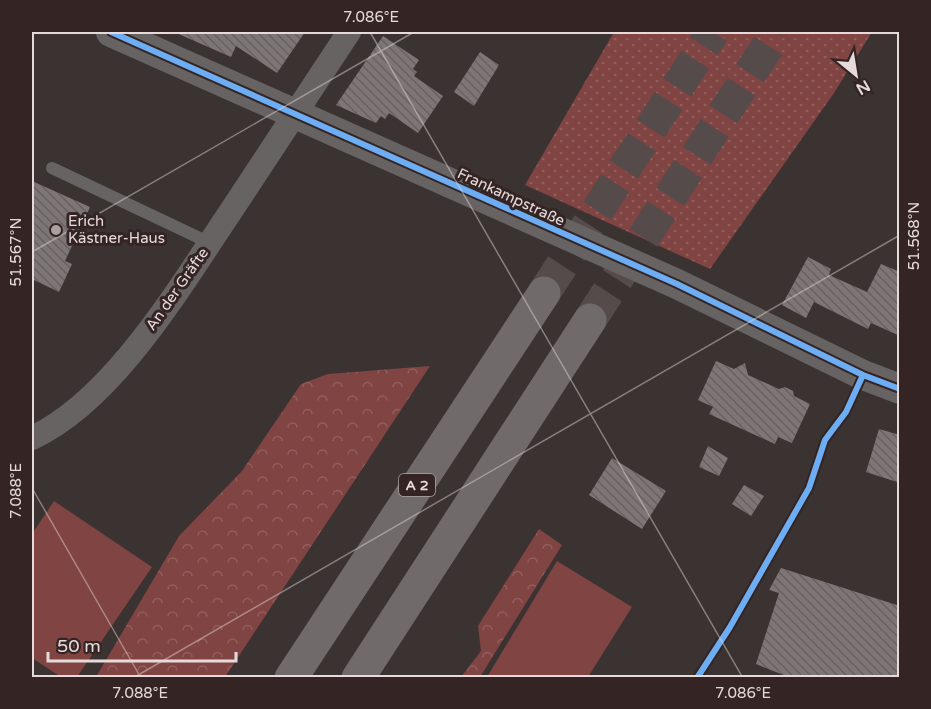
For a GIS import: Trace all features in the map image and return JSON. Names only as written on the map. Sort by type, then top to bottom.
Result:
[{"type":"highway","name":"A 2","points":[[291,678],[544,293]]},
{"type":"highway","points":[[358,678],[590,320]]},
{"type":"street","name":"Frankampstraße","points":[[111,32],[677,284],[863,375],[900,390]]},
{"type":"street","name":"An der Gräfte","points":[[32,438],[47,431],[118,371],[210,243],[349,32]]},
{"type":"lane","points":[[52,168],[210,243]]},
{"type":"green space","points":[[614,32],[872,32],[834,93],[710,269],[525,185]]},
{"type":"green space","points":[[430,366],[225,677],[96,677],[179,536],[242,471],[301,384],[328,374]]},
{"type":"green space","points":[[54,501],[152,567],[77,677],[61,677],[32,658],[32,534]]},
{"type":"green space","points":[[539,529],[562,545],[480,677],[461,677],[481,651],[478,626]]},
{"type":"green space","points":[[557,561],[632,607],[588,677],[487,677]]},
{"type":"building","points":[[174,32],[305,32],[277,73],[236,46],[231,57]]},
{"type":"building","points":[[383,36],[419,60],[413,69],[417,72],[414,76],[443,96],[418,133],[389,113],[385,119],[381,116],[376,123],[336,105]]},
{"type":"building","points":[[480,52],[499,65],[474,106],[454,92]]},
{"type":"building","name":"Erich Kästner-Haus","points":[[32,181],[90,207],[65,261],[72,264],[59,292],[32,279]]},
{"type":"building","points":[[808,257],[831,269],[829,275],[867,292],[881,264],[900,272],[900,336],[871,323],[868,329],[814,302],[806,318],[782,305]]},
{"type":"building","points":[[716,361],[734,369],[745,363],[748,375],[779,389],[785,387],[793,391],[794,396],[810,404],[792,443],[778,437],[775,444],[709,414],[713,407],[698,400]]},
{"type":"building","points":[[879,429],[900,435],[900,483],[866,472]]},
{"type":"building","points":[[708,446],[728,458],[719,476],[699,467]]},
{"type":"building","points":[[612,458],[666,491],[642,529],[589,495]]},
{"type":"building","points":[[744,485],[764,496],[751,516],[732,504]]},
{"type":"building","points":[[781,568],[900,606],[900,678],[791,678],[756,664],[779,593],[769,590]]},
{"type":"tunnel","points":[[544,293],[713,32]]},
{"type":"tunnel","points":[[590,320],[777,32]]},
{"type":"cycle path","points":[[111,32],[677,284],[863,375],[900,389]]},
{"type":"cycle path","points":[[697,678],[730,627],[809,488],[825,440],[846,412],[863,375]]},
{"type":"place","name":"Erich Kästner-Haus","points":[[56,230]]}]
